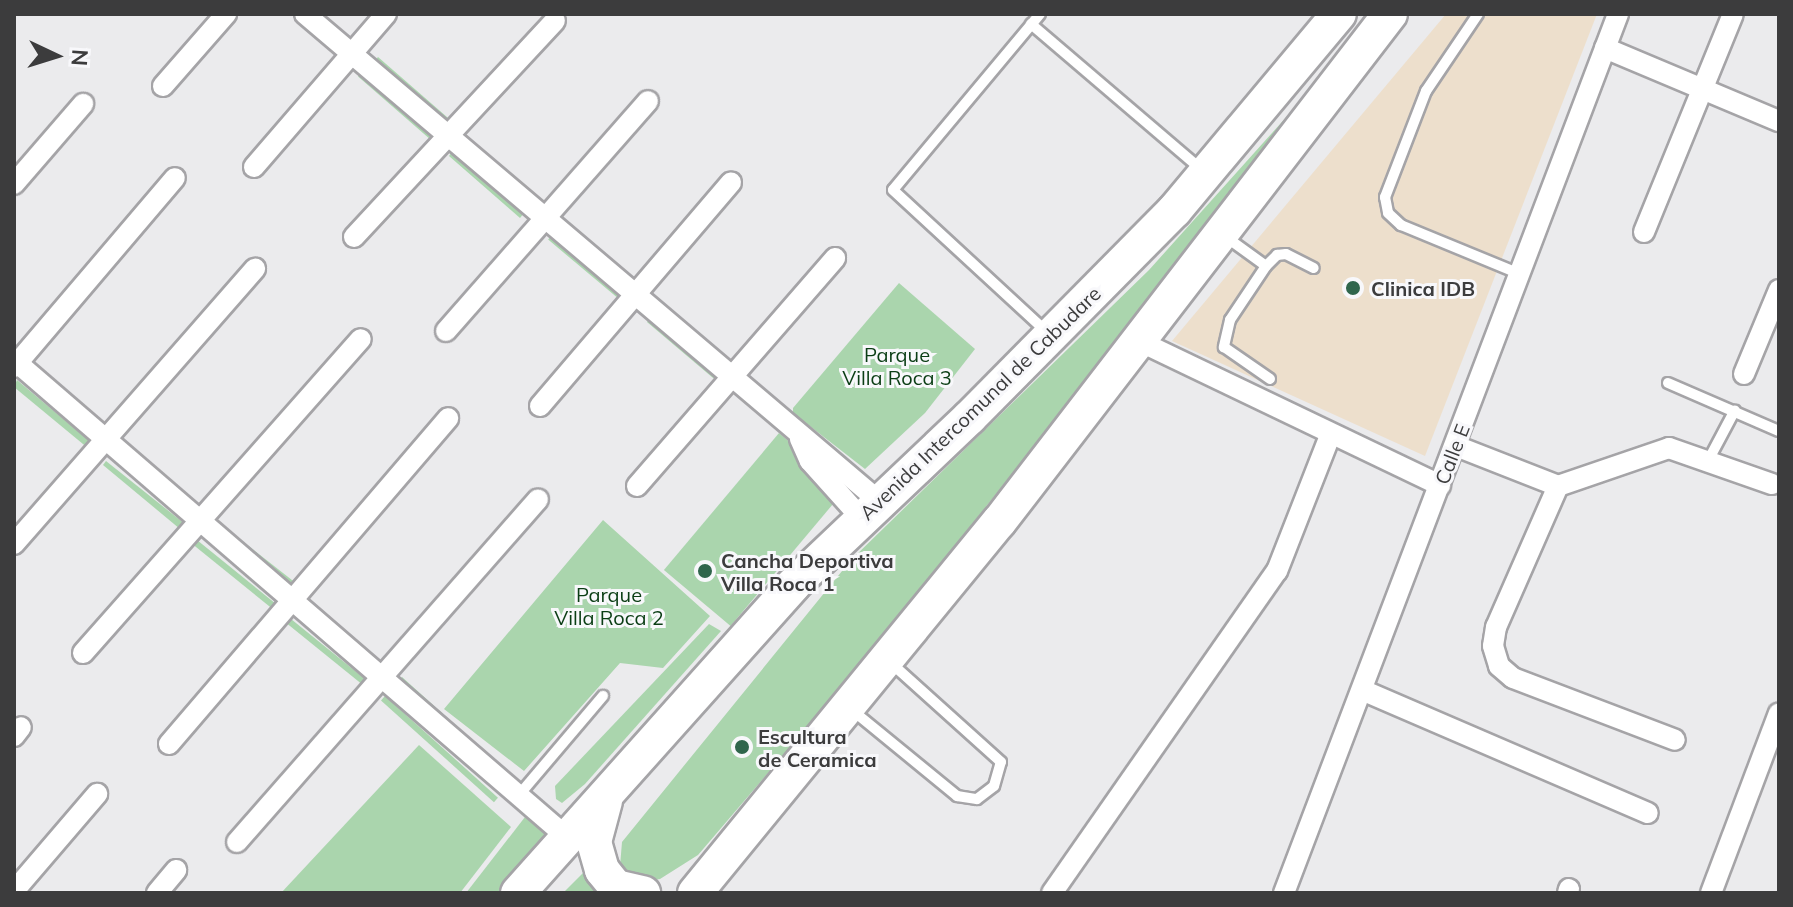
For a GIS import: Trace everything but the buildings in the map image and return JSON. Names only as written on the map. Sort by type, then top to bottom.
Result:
[{"type":"highway","name":"Avenida Intercomunal de Cabudare","points":[[518,893],[793,585],[1050,336],[1206,173],[1339,14]]},
{"type":"highway","points":[[695,893],[1139,341],[1390,14]]},
{"type":"highway","points":[[608,793],[594,842],[596,857],[616,887],[645,893],[719,862]]},
{"type":"street","points":[[163,86],[226,14]]},
{"type":"street","points":[[305,14],[732,377],[800,439],[819,447],[871,511]]},
{"type":"street","points":[[254,167],[386,14]]},
{"type":"street","name":"Calle E","points":[[1284,893],[1618,14]]},
{"type":"street","points":[[1644,232],[1733,14]]},
{"type":"street","points":[[354,237],[555,21]]},
{"type":"street","points":[[1605,48],[1779,121]]},
{"type":"street","points":[[446,331],[648,101]]},
{"type":"street","points":[[14,184],[83,104]]},
{"type":"street","points":[[175,178],[15,363],[568,838]]},
{"type":"street","points":[[540,406],[731,182]]},
{"type":"street","points":[[637,486],[835,258]]},
{"type":"street","points":[[14,544],[255,269]]},
{"type":"street","points":[[1744,374],[1779,290]]},
{"type":"street","points":[[83,653],[361,339]]},
{"type":"street","points":[[1139,341],[1330,436],[1440,485]]},
{"type":"street","points":[[169,744],[448,418]]},
{"type":"street","points":[[1052,893],[1277,571],[1330,436]]},
{"type":"street","points":[[1456,446],[1558,486],[1669,448],[1709,459],[1772,484]]},
{"type":"street","points":[[1558,486],[1496,627],[1493,646],[1499,666],[1513,678],[1675,740]]},
{"type":"street","points":[[237,842],[538,499]]},
{"type":"street","points":[[1362,690],[1648,813]]},
{"type":"street","points":[[1711,893],[1771,755],[1779,713]]},
{"type":"street","points":[[21,885],[97,794]]},
{"type":"street","points":[[157,893],[176,870]]},
{"type":"lane","points":[[1040,14],[893,190],[1050,336]]},
{"type":"lane","points":[[1478,14],[1426,91],[1385,197],[1388,213],[1401,225],[1520,274]]},
{"type":"lane","points":[[1031,24],[1206,173]]},
{"type":"lane","points":[[1221,234],[1266,266]]},
{"type":"lane","points":[[1270,379],[1224,347],[1223,333],[1266,266],[1277,255],[1286,254],[1314,268]]},
{"type":"lane","points":[[1668,383],[1779,431]]},
{"type":"lane","points":[[1709,459],[1735,410]]},
{"type":"lane","points":[[847,706],[957,796],[977,799],[994,786],[1001,762],[886,659]]},
{"type":"lane","points":[[519,795],[603,696]]},
{"type":"shaded area","name":"Clinica IDB","points":[[1446,14],[1597,14],[1425,456],[1172,341]]},
{"type":"green space","points":[[1350,46],[868,656],[698,855],[660,879],[642,882],[620,866],[622,842],[851,560],[1149,270]]},
{"type":"green space","points":[[378,57],[449,119],[445,123],[374,62]]},
{"type":"green space","points":[[362,72],[433,134],[429,138],[358,77]]},
{"type":"green space","points":[[452,152],[524,213],[520,218],[449,156]]},
{"type":"green space","points":[[552,235],[624,295],[620,300],[548,240]]},
{"type":"green space","name":"Parque Villa Roca 3","points":[[899,283],[975,349],[925,413],[865,469],[793,413],[793,408]]},
{"type":"green space","points":[[651,317],[722,379],[719,383],[647,322]]},
{"type":"green space","points":[[17,380],[93,444],[89,449],[14,387]]},
{"type":"green space","points":[[779,433],[846,489],[731,626],[664,570]]},
{"type":"green space","points":[[106,461],[185,524],[180,529],[103,465]]},
{"type":"green space","name":"Parque Villa Roca 2","points":[[603,520],[710,616],[663,668],[620,663],[524,771],[444,709]]},
{"type":"green space","points":[[217,521],[297,584],[292,589],[214,526]]},
{"type":"green space","points":[[197,540],[275,604],[272,608],[193,545]]},
{"type":"green space","points":[[291,619],[369,683],[366,687],[287,624]]},
{"type":"green space","points":[[709,624],[721,631],[585,784],[562,803],[556,799],[555,786]]},
{"type":"green space","points":[[402,677],[516,780],[512,785],[398,681]]},
{"type":"green space","points":[[385,696],[498,798],[494,802],[381,700]]},
{"type":"green space","points":[[419,745],[511,827],[460,893],[281,893]]},
{"type":"green space","points":[[525,817],[549,837],[501,893],[466,893]]},
{"type":"green space","points":[[584,872],[596,893],[563,893]]},
{"type":"place","name":"Clinica IDB","points":[[1353,288]]},
{"type":"place","name":"Cancha Deportiva Villa Roca 1","points":[[705,571]]},
{"type":"place","name":"Escultura de Ceramica","points":[[742,747]]}]
